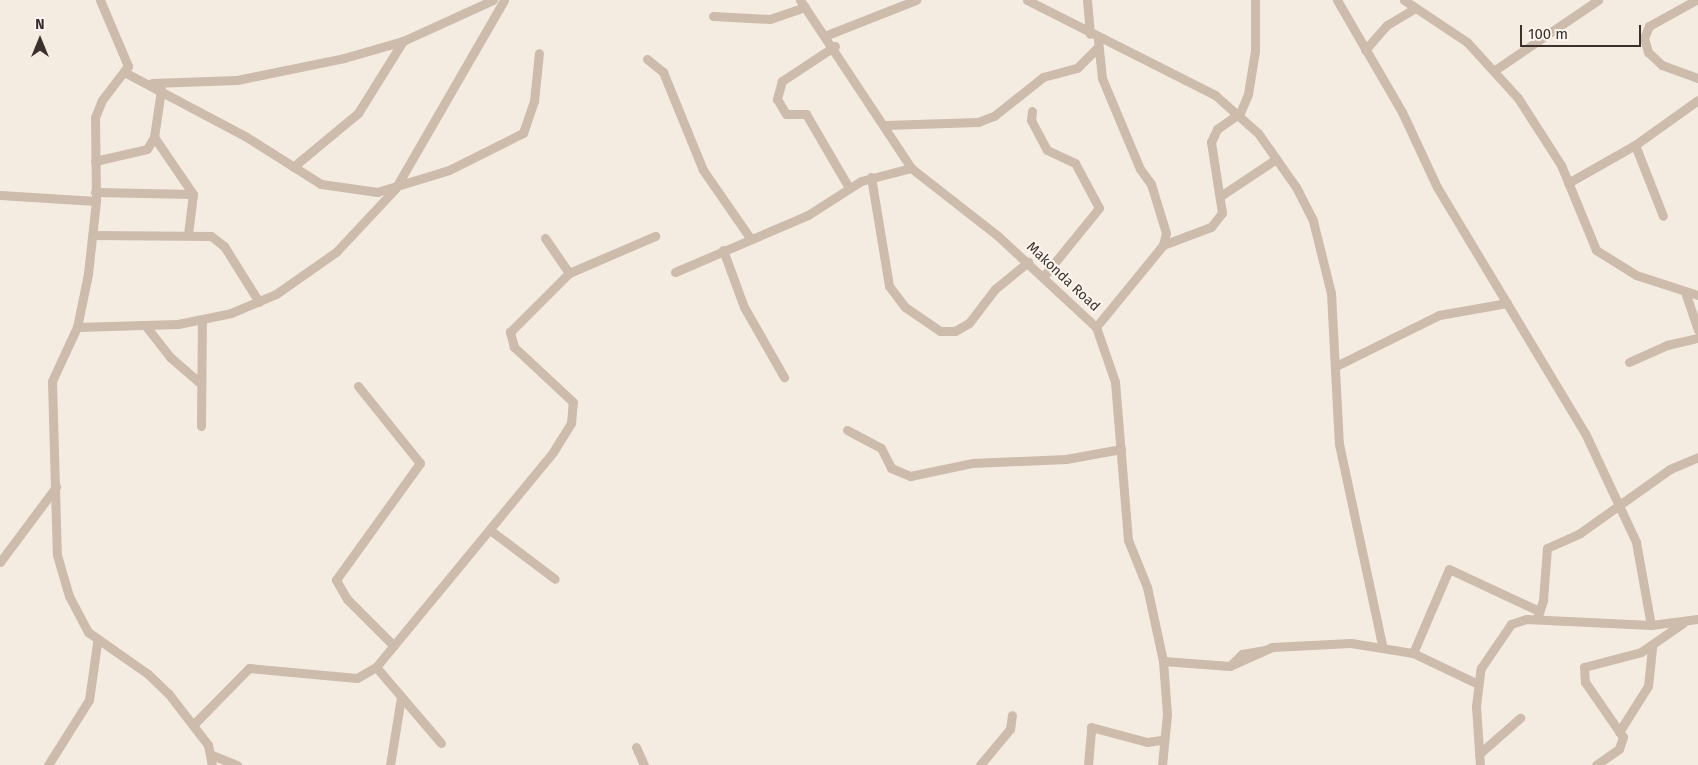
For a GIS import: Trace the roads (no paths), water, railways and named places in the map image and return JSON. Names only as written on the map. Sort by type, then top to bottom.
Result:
[{"type":"street","points":[[100,0],[127,61],[126,73],[97,108],[93,235],[77,327],[52,381],[62,576],[79,620],[97,642],[148,674],[194,724],[212,755],[212,765]]},
{"type":"street","points":[[149,83],[237,80],[403,41],[493,0]]},
{"type":"street","points":[[77,327],[202,321],[259,302],[336,252],[394,189],[504,0]]},
{"type":"street","points":[[827,35],[916,0]]},
{"type":"street","points":[[1027,0],[1090,34],[1098,43],[1215,96],[1240,113],[1276,159],[1313,222],[1323,254],[1331,293],[1340,452],[1382,645]]},
{"type":"street","points":[[1087,0],[1090,34]]},
{"type":"street","points":[[1096,328],[1163,245],[1215,223],[1222,213],[1222,196],[1211,142],[1217,129],[1240,113],[1253,75],[1255,0]]},
{"type":"street","points":[[1337,0],[1402,112],[1437,187],[1585,433],[1620,505],[1644,563],[1651,625]]},
{"type":"street","points":[[1404,0],[1467,42],[1495,70],[1538,126],[1568,183],[1596,250],[1636,275],[1698,295]]},
{"type":"street","points":[[1495,70],[1598,0]]},
{"type":"street","points":[[1696,0],[1649,26],[1644,38],[1648,52],[1662,65],[1698,78]]},
{"type":"street","points":[[713,16],[770,19],[803,3]]},
{"type":"street","name":"Makonda Road","points":[[803,3],[827,35],[885,124],[911,168],[1028,262],[1096,328],[1114,382],[1122,449],[1128,540],[1147,587],[1163,661],[1167,714],[1162,740],[1162,765]]},
{"type":"street","points":[[1366,50],[1388,25],[1415,8]]},
{"type":"street","points":[[293,167],[358,113],[403,41]]},
{"type":"street","points":[[885,124],[978,122],[994,116],[1043,77],[1078,68],[1098,43]]},
{"type":"street","points":[[1098,43],[1102,78],[1165,223],[1163,245]]},
{"type":"street","points":[[834,46],[782,81],[778,100],[786,114],[806,114],[849,188]]},
{"type":"street","points":[[126,73],[149,83],[321,184],[350,191],[394,189],[484,155],[523,133],[534,101],[539,53]]},
{"type":"street","points":[[647,59],[662,72],[704,170],[750,238]]},
{"type":"street","points":[[95,161],[140,153],[154,137],[161,90]]},
{"type":"street","points":[[1568,183],[1634,145],[1698,100]]},
{"type":"street","points":[[1032,111],[1031,120],[1047,150],[1075,163],[1099,208],[1044,277]]},
{"type":"street","points":[[154,137],[193,194],[188,234]]},
{"type":"street","points":[[1634,145],[1663,216]]},
{"type":"street","points":[[1222,196],[1276,159]]},
{"type":"street","points":[[675,272],[750,238],[808,215],[849,188],[871,177],[911,168]]},
{"type":"street","points":[[871,177],[889,286],[905,307],[940,331],[964,327],[995,289],[1028,262]]},
{"type":"street","points":[[0,195],[193,194]]},
{"type":"street","points":[[93,235],[188,234],[218,239],[259,302]]},
{"type":"street","points":[[194,724],[249,668],[357,678],[376,667],[553,452],[574,414],[573,402],[514,347],[510,337],[514,327],[569,273],[655,236]]},
{"type":"street","points":[[545,238],[569,273]]},
{"type":"street","points":[[723,250],[744,307],[784,377]]},
{"type":"street","points":[[1685,292],[1698,330]]},
{"type":"street","points":[[1336,366],[1439,315],[1507,303]]},
{"type":"street","points":[[201,426],[199,382],[202,321]]},
{"type":"street","points":[[145,325],[170,357],[199,382]]},
{"type":"street","points":[[1629,362],[1667,345],[1698,338]]},
{"type":"street","points":[[358,386],[420,463],[336,580],[347,599],[394,646]]},
{"type":"street","points":[[846,430],[880,448],[891,468],[910,476],[972,463],[1066,459],[1122,449]]},
{"type":"street","points":[[1538,615],[1547,548],[1620,505],[1670,469],[1698,457]]},
{"type":"street","points":[[0,562],[56,488]]},
{"type":"street","points":[[490,530],[555,580]]},
{"type":"street","points":[[1413,653],[1449,569],[1538,615]]},
{"type":"street","points":[[1480,765],[1478,684],[1485,658],[1504,631],[1516,621],[1538,615],[1651,625],[1683,623],[1698,619]]},
{"type":"street","points":[[1596,765],[1619,749],[1623,742],[1619,732],[1585,682],[1583,669],[1652,647],[1683,623]]},
{"type":"street","points":[[48,765],[89,700],[97,642]]},
{"type":"street","points":[[1163,661],[1230,666],[1242,654],[1264,650],[1331,644],[1382,645],[1413,653],[1478,684]]},
{"type":"street","points":[[1619,732],[1648,686],[1652,647]]},
{"type":"street","points":[[376,667],[441,744]]},
{"type":"street","points":[[390,765],[401,697]]},
{"type":"street","points":[[980,765],[1010,729],[1012,715]]},
{"type":"street","points":[[1479,754],[1520,718]]},
{"type":"street","points":[[1088,765],[1090,727],[1146,742],[1162,740]]},
{"type":"street","points":[[636,747],[644,765]]},
{"type":"street","points":[[212,755],[237,765]]}]
